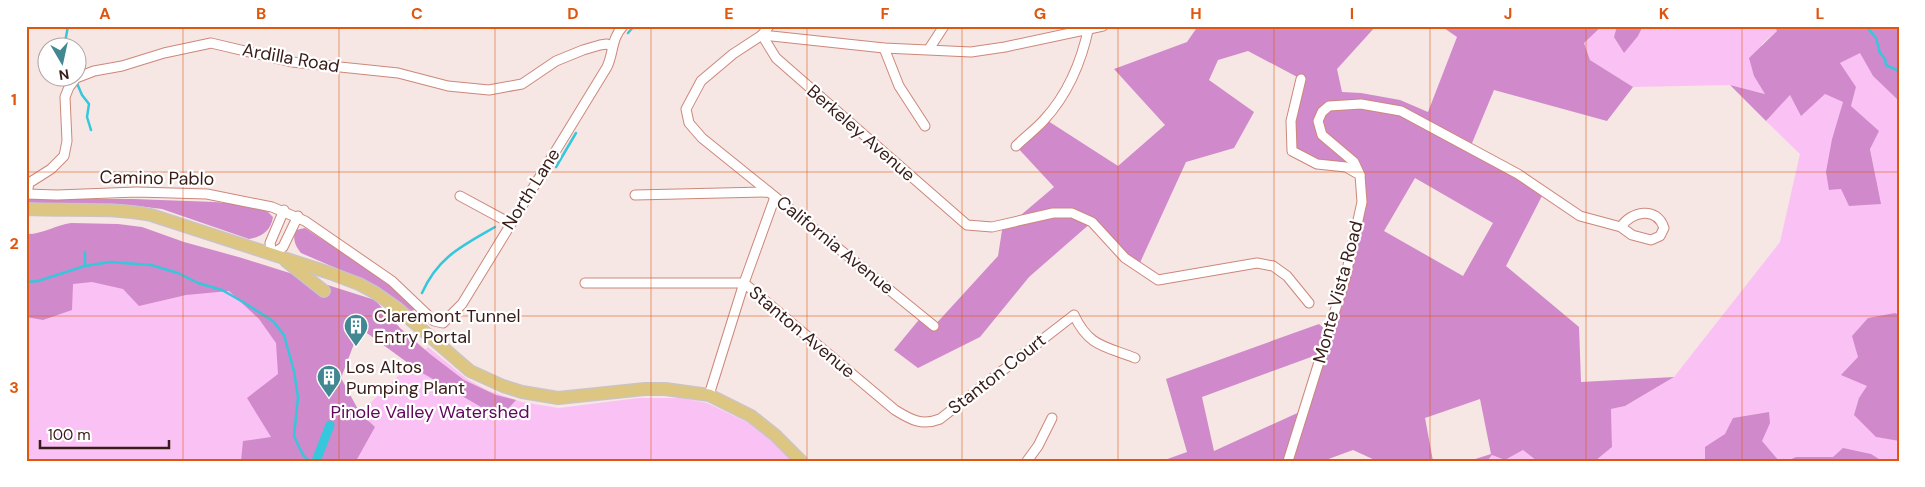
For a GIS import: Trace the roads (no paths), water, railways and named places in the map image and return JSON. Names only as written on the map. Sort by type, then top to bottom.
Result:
[{"type":"main road","name":"Camino Pablo","points":[[26,209],[59,211],[126,210],[151,215],[330,273],[374,292],[397,308],[470,371],[503,386],[522,392],[558,398],[644,389],[684,391],[709,395],[751,416],[775,435],[795,459]]},
{"type":"main road","points":[[278,256],[324,290]]},
{"type":"street","points":[[612,46],[618,32],[624,26]]},
{"type":"street","points":[[709,395],[772,194],[702,138],[689,123],[686,109],[701,81],[733,54],[762,36],[769,26]]},
{"type":"street","points":[[929,50],[944,26]]},
{"type":"street","points":[[762,36],[884,48],[971,52],[1005,47],[1104,26]]},
{"type":"street","points":[[1016,146],[1045,119],[1064,94],[1078,63],[1089,28]]},
{"type":"street","name":"Berkeley Avenue","points":[[762,36],[776,58],[967,225],[992,227],[1053,213],[1072,213],[1092,222],[1125,258],[1158,280],[1257,263],[1273,266],[1286,276],[1309,303]]},
{"type":"street","name":"Ardilla Road","points":[[27,194],[29,183],[51,169],[64,156],[67,141],[65,96],[76,78],[94,71],[122,66],[164,53],[211,43],[292,62],[398,73],[448,86],[489,90],[522,84],[556,61],[583,50],[600,45],[612,46]]},
{"type":"street","name":"North Lane","points":[[438,323],[446,321],[462,304],[510,222],[607,67],[612,55],[612,46]]},
{"type":"street","points":[[884,48],[899,86],[925,126]]},
{"type":"street","points":[[1301,79],[1291,121],[1292,151],[1318,164],[1346,167],[1360,175]]},
{"type":"street","points":[[1360,175],[1354,162],[1322,135],[1318,121],[1322,112],[1330,106],[1361,104],[1401,110],[1518,174],[1580,216],[1621,227]]},
{"type":"street","name":"Monte Vista Road","points":[[1288,461],[1346,279],[1362,202],[1360,175]]},
{"type":"street","name":"Camino Pablo","points":[[27,194],[57,195],[138,192],[207,194],[284,210],[298,216],[392,281],[438,323]]},
{"type":"street","name":"California Avenue","points":[[635,195],[772,194],[934,326]]},
{"type":"street","points":[[460,196],[510,222]]},
{"type":"street","points":[[284,210],[270,243],[278,256],[298,216]]},
{"type":"street","name":"Stanton Avenue","points":[[585,283],[744,283],[895,410],[916,422]]},
{"type":"street","name":"Stanton Court","points":[[916,422],[930,423],[940,419],[1074,315],[1081,329],[1094,342],[1135,358]]},
{"type":"street","points":[[1027,461],[1038,446],[1052,418]]},
{"type":"waterway","points":[[66,38],[68,26]]},
{"type":"waterway","points":[[628,33],[634,26]]},
{"type":"waterway","points":[[1866,26],[1876,38],[1886,65],[1899,71]]},
{"type":"waterway","points":[[79,88],[89,104],[87,117],[91,130]]},
{"type":"waterway","points":[[556,167],[576,133]]},
{"type":"waterway","points":[[422,293],[428,281],[443,261],[495,227]]},
{"type":"waterway","points":[[85,252],[85,265]]},
{"type":"waterway","points":[[26,282],[38,281],[85,266],[110,262],[151,265],[222,290],[243,302],[273,321],[284,335],[294,371],[298,397],[294,436],[303,455],[309,461]]},
{"type":"waterway","points":[[316,461],[330,425]]},
{"type":"place","name":"Claremont Tunnel Entry Portal","points":[[356,347]]},
{"type":"place","name":"Los Altos Pumping Plant","points":[[329,398]]},
{"type":"park label","name":"Pinole Valley Watershed","points":[[430,412]]}]
